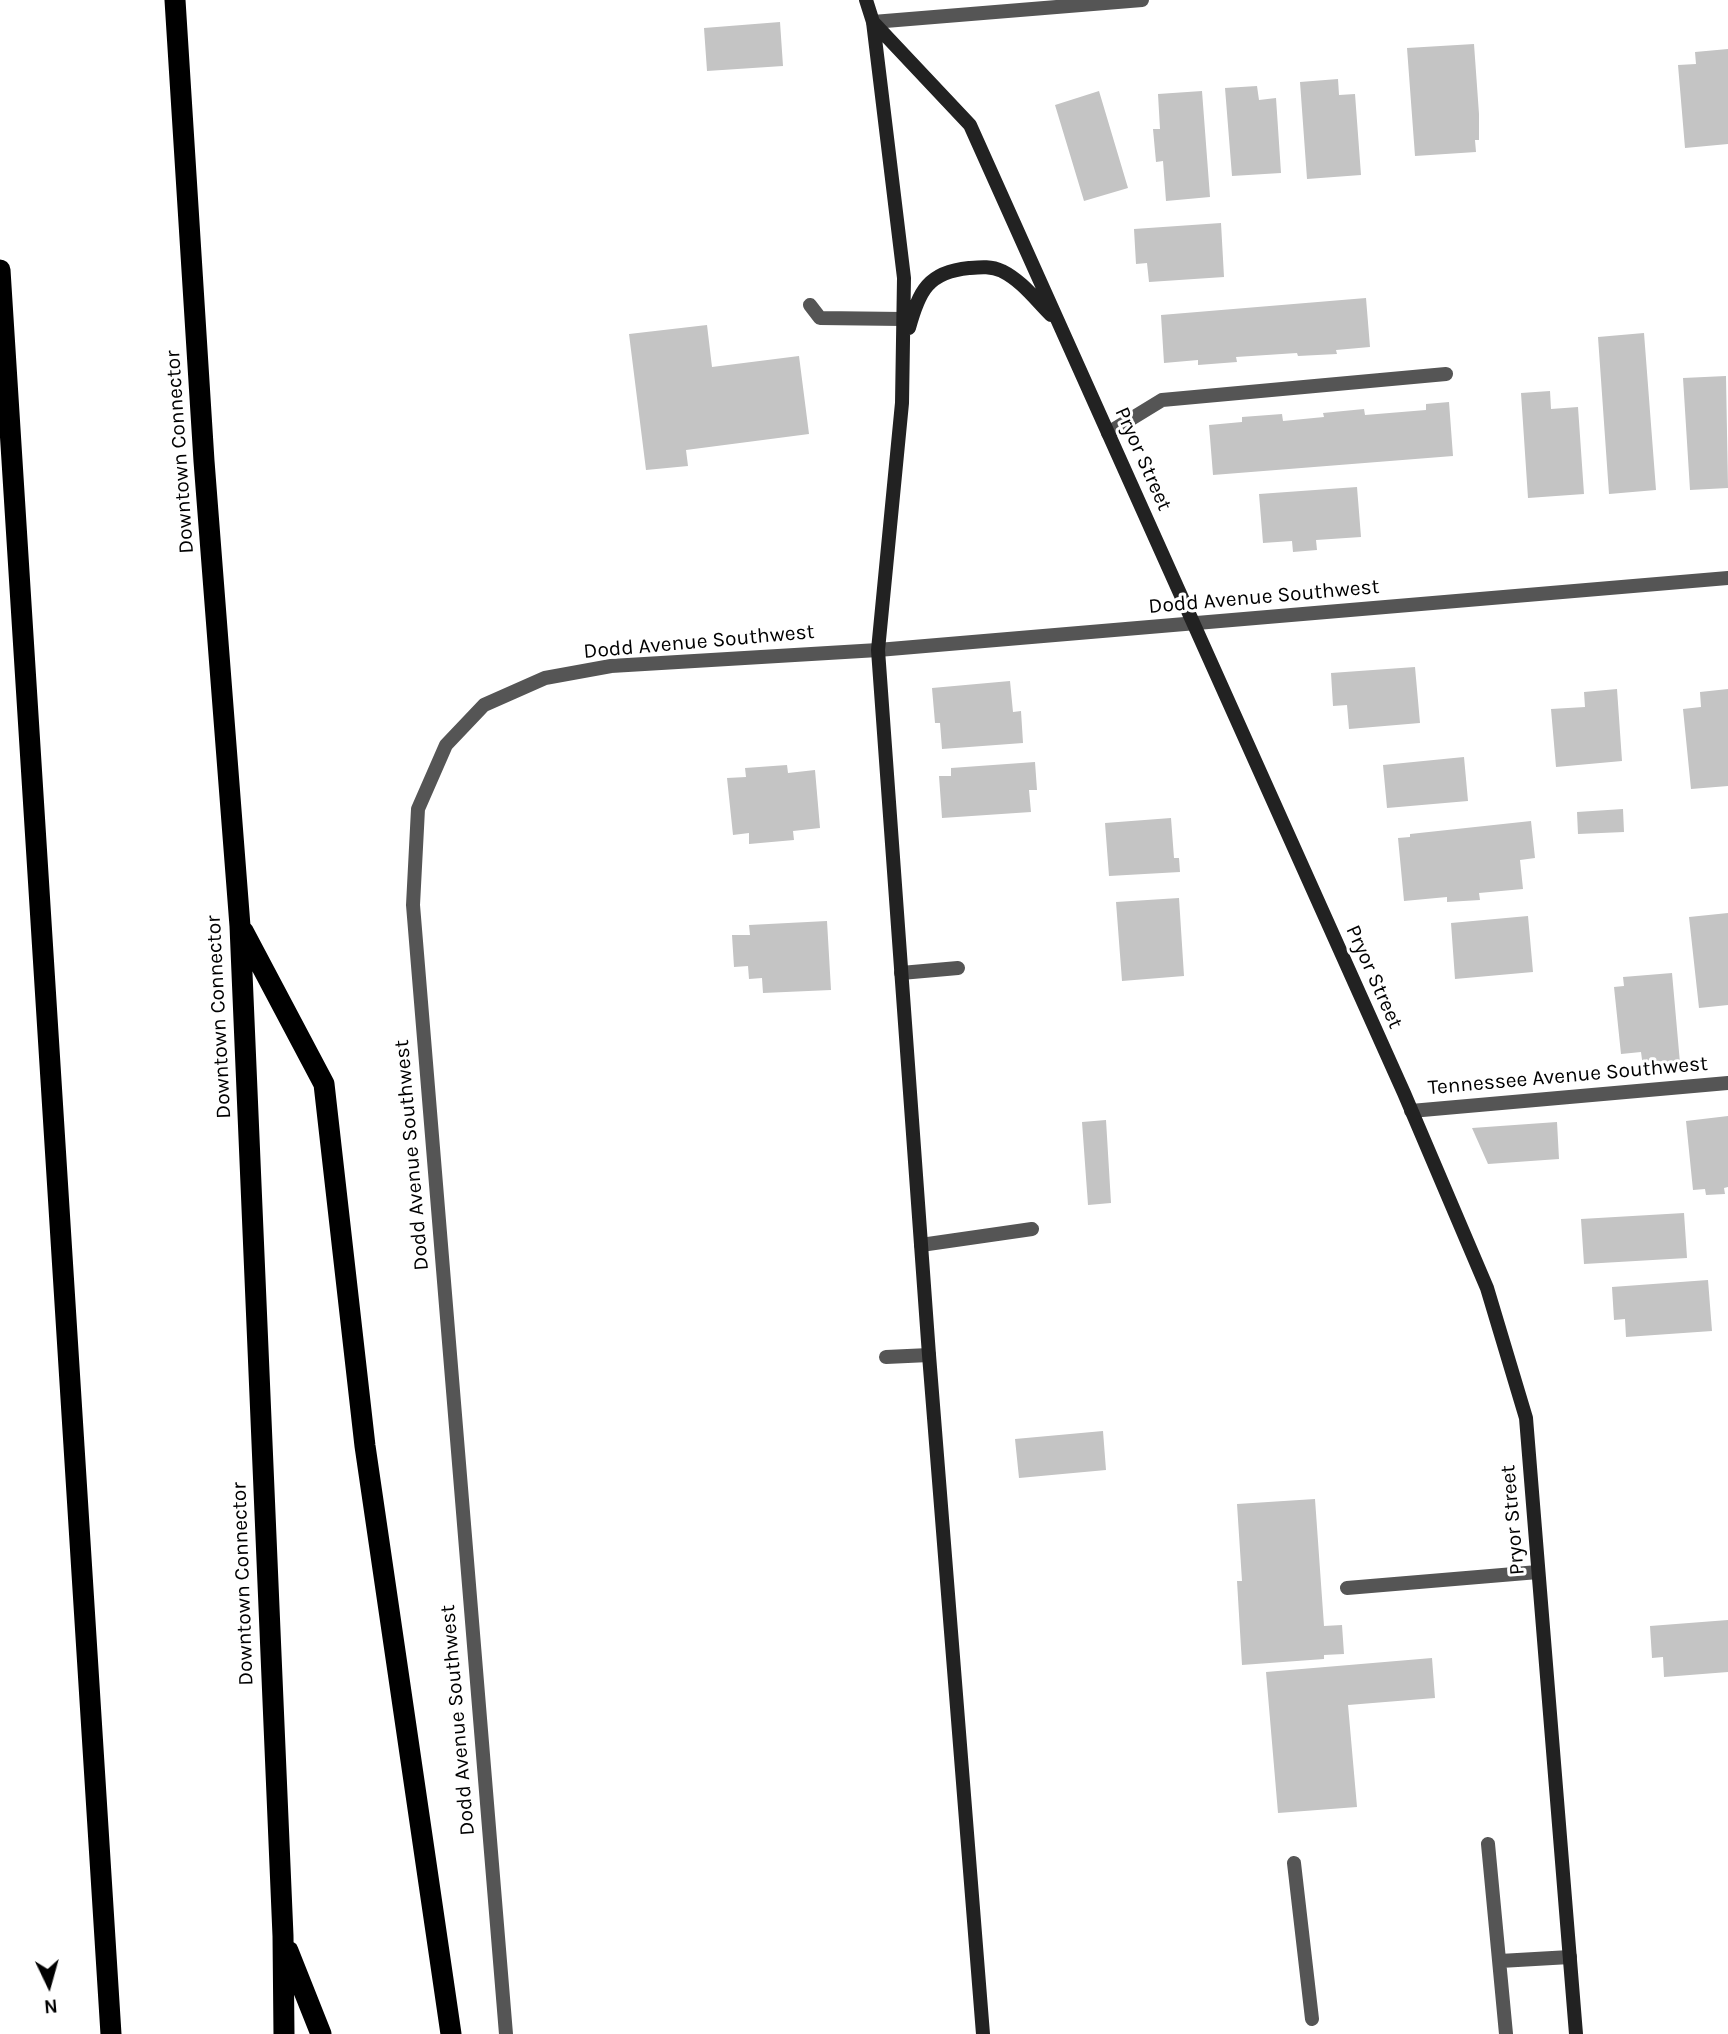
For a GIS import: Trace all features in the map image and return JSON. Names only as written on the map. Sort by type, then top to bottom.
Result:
[{"type":"highway","name":"Downtown Connector","points":[[175,0],[204,461],[240,926],[283,1936],[284,2034]]},
{"type":"highway","points":[[0,270],[111,2034]]},
{"type":"highway","points":[[0,415],[4,366]]},
{"type":"highway","points":[[240,926],[324,1084],[365,1447],[451,2034]]},
{"type":"highway","points":[[283,1936],[321,2034]]},
{"type":"main road","points":[[866,0],[873,22],[904,278],[902,403],[878,650],[929,1355],[983,2034]]},
{"type":"main road","name":"Pryor Street","points":[[873,22],[970,125],[1411,1111],[1487,1288],[1526,1418],[1576,2034]]},
{"type":"main road","points":[[903,346],[922,290],[937,277],[960,269],[989,267],[1000,270],[1021,283],[1059,323]]},
{"type":"street","points":[[873,22],[1142,0]]},
{"type":"street","points":[[810,306],[820,318],[903,319]]},
{"type":"street","points":[[1108,433],[1162,400],[1446,374]]},
{"type":"street","name":"Dodd Avenue Southwest","points":[[506,2034],[413,905],[418,809],[446,745],[485,705],[545,678],[611,666],[878,650],[1728,578]]},
{"type":"street","points":[[901,973],[958,968]]},
{"type":"street","name":"Tennessee Avenue Southwest","points":[[1411,1111],[1728,1083]]},
{"type":"street","points":[[921,1245],[1032,1229]]},
{"type":"street","points":[[886,1357],[929,1355]]},
{"type":"street","points":[[1347,1588],[1538,1572]]},
{"type":"street","points":[[1488,1844],[1506,2034]]},
{"type":"street","points":[[1294,1863],[1312,2019]]},
{"type":"street","points":[[1500,1961],[1570,1956]]},
{"type":"building","points":[[780,22],[783,66],[707,71],[704,28]]},
{"type":"building","points":[[1474,44],[1479,114],[1476,152],[1415,156],[1407,48]]},
{"type":"building","points":[[1728,49],[1728,144],[1685,148],[1678,65],[1696,64],[1695,52]]},
{"type":"building","points":[[1338,79],[1339,95],[1355,94],[1361,175],[1307,179],[1300,82]]},
{"type":"building","points":[[1257,86],[1259,100],[1276,98],[1281,173],[1232,176],[1225,88]]},
{"type":"building","points":[[1099,91],[1128,188],[1084,201],[1055,105]]},
{"type":"building","points":[[1202,91],[1210,197],[1166,201],[1163,161],[1156,162],[1153,129],[1160,129],[1158,94]]},
{"type":"building","points":[[1221,223],[1224,277],[1149,282],[1147,263],[1136,264],[1134,229]]},
{"type":"building","points":[[1366,298],[1370,347],[1336,350],[1337,354],[1298,356],[1297,353],[1236,357],[1237,362],[1198,365],[1198,360],[1164,363],[1161,315]]},
{"type":"building","points":[[707,325],[712,367],[799,356],[809,434],[686,450],[688,466],[646,470],[629,334]]},
{"type":"building","points":[[1644,333],[1656,490],[1609,494],[1598,337]]},
{"type":"building","points":[[1726,376],[1728,488],[1690,490],[1683,378]]},
{"type":"building","points":[[1550,391],[1551,409],[1578,407],[1584,494],[1528,498],[1521,393]]},
{"type":"building","points":[[1449,402],[1453,456],[1213,475],[1209,425],[1242,422],[1242,417],[1282,414],[1283,421],[1364,409],[1365,415],[1426,410],[1426,404]]},
{"type":"building","points":[[1357,487],[1361,537],[1316,540],[1317,550],[1293,552],[1292,541],[1263,543],[1259,494]]},
{"type":"building","points":[[1415,667],[1420,723],[1349,729],[1347,705],[1333,706],[1331,673]]},
{"type":"building","points":[[1010,681],[1013,712],[1021,711],[1023,743],[942,749],[940,723],[935,723],[932,688]]},
{"type":"building","points":[[1617,689],[1622,761],[1556,767],[1551,709],[1585,707],[1584,692]]},
{"type":"building","points":[[1728,689],[1728,786],[1691,789],[1683,709],[1701,707],[1700,692]]},
{"type":"building","points":[[1464,757],[1468,801],[1387,808],[1383,765]]},
{"type":"building","points":[[1035,762],[1037,790],[1029,790],[1031,812],[942,818],[939,776],[951,776],[951,768]]},
{"type":"building","points":[[787,765],[788,773],[815,770],[820,828],[793,831],[794,840],[749,844],[749,833],[733,835],[727,778],[746,777],[745,768]]},
{"type":"building","points":[[1623,809],[1624,832],[1578,834],[1577,812]]},
{"type":"building","points":[[1171,818],[1174,858],[1179,858],[1180,872],[1109,876],[1105,823]]},
{"type":"building","points":[[1531,821],[1535,858],[1520,860],[1523,889],[1479,893],[1480,900],[1447,902],[1447,897],[1404,901],[1398,838],[1410,837],[1410,834]]},
{"type":"building","points":[[1179,898],[1184,976],[1122,981],[1116,902]]},
{"type":"building","points":[[1728,913],[1728,1005],[1699,1008],[1689,917]]},
{"type":"building","points":[[1528,916],[1533,972],[1455,979],[1451,923]]},
{"type":"building","points":[[827,921],[831,990],[763,993],[762,978],[749,979],[748,966],[734,967],[732,935],[750,935],[749,925]]},
{"type":"building","points":[[1672,973],[1680,1063],[1643,1067],[1641,1052],[1621,1054],[1614,987],[1624,986],[1623,977]]},
{"type":"building","points":[[1728,1116],[1728,1187],[1724,1188],[1725,1194],[1706,1195],[1705,1189],[1693,1190],[1686,1121]]},
{"type":"building","points":[[1106,1120],[1111,1203],[1088,1205],[1082,1122]]},
{"type":"building","points":[[1557,1122],[1559,1159],[1488,1164],[1472,1128]]},
{"type":"building","points":[[1684,1213],[1687,1258],[1584,1264],[1581,1219]]},
{"type":"building","points":[[1708,1280],[1712,1331],[1626,1337],[1625,1319],[1614,1320],[1612,1287]]},
{"type":"building","points":[[1103,1431],[1106,1470],[1019,1478],[1015,1439]]},
{"type":"building","points":[[1315,1499],[1324,1626],[1342,1625],[1344,1654],[1324,1655],[1324,1659],[1242,1665],[1237,1581],[1242,1581],[1237,1504]]},
{"type":"building","points":[[1728,1620],[1728,1672],[1664,1677],[1663,1657],[1652,1658],[1650,1626]]},
{"type":"building","points":[[1432,1658],[1435,1698],[1348,1705],[1357,1807],[1278,1813],[1266,1672]]}]
